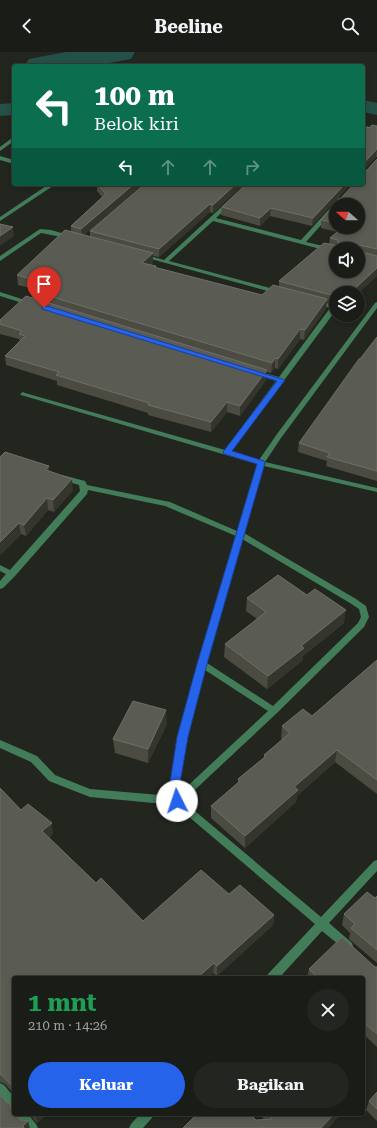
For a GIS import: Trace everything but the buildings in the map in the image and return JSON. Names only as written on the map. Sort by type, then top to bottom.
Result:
[{"type":"street","points":[[365,127],[377,129]]},
{"type":"street","points":[[0,149],[12,140]]},
{"type":"street","points":[[0,158],[12,161]]},
{"type":"street","points":[[0,219],[50,186]]},
{"type":"street","points":[[166,262],[233,199]]},
{"type":"street","points":[[303,242],[329,213]]},
{"type":"street","points":[[213,219],[329,248]]},
{"type":"street","points":[[0,259],[40,232],[51,232],[77,238]]},
{"type":"street","points":[[136,254],[288,295]]},
{"type":"street","points":[[0,294],[38,306]]},
{"type":"street","points":[[311,301],[329,306]]},
{"type":"street","points":[[177,801],[174,789],[182,737],[261,463],[279,436],[349,342],[365,315],[377,304]]},
{"type":"street","points":[[227,452],[329,315]]},
{"type":"street","points":[[252,372],[281,380]]},
{"type":"street","points":[[23,394],[261,463],[377,490]]},
{"type":"street","points":[[52,474],[82,483],[84,487],[167,504],[241,535],[363,608],[365,614],[361,625],[274,710],[177,801]]},
{"type":"street","points":[[0,586],[84,492],[84,487]]},
{"type":"street","points":[[0,568],[12,574]]},
{"type":"street","points":[[202,664],[274,710]]},
{"type":"street","points":[[0,744],[34,759],[52,778],[90,793],[177,801],[355,952]]},
{"type":"street","points":[[274,976],[377,864]]},
{"type":"street","points":[[0,1089],[12,1104]]},
{"type":"street","points":[[22,1116],[32,1128]]},
{"type":"street","points":[[135,1128],[146,1116]]},
{"type":"waterway","points":[[51,64],[120,52]]},
{"type":"waterway","points":[[365,106],[377,109]]},
{"type":"waterway","points":[[0,110],[12,109]]},
{"type":"route","points":[[44,308],[281,380],[227,452],[261,463],[182,737],[174,789],[177,801]]}]
